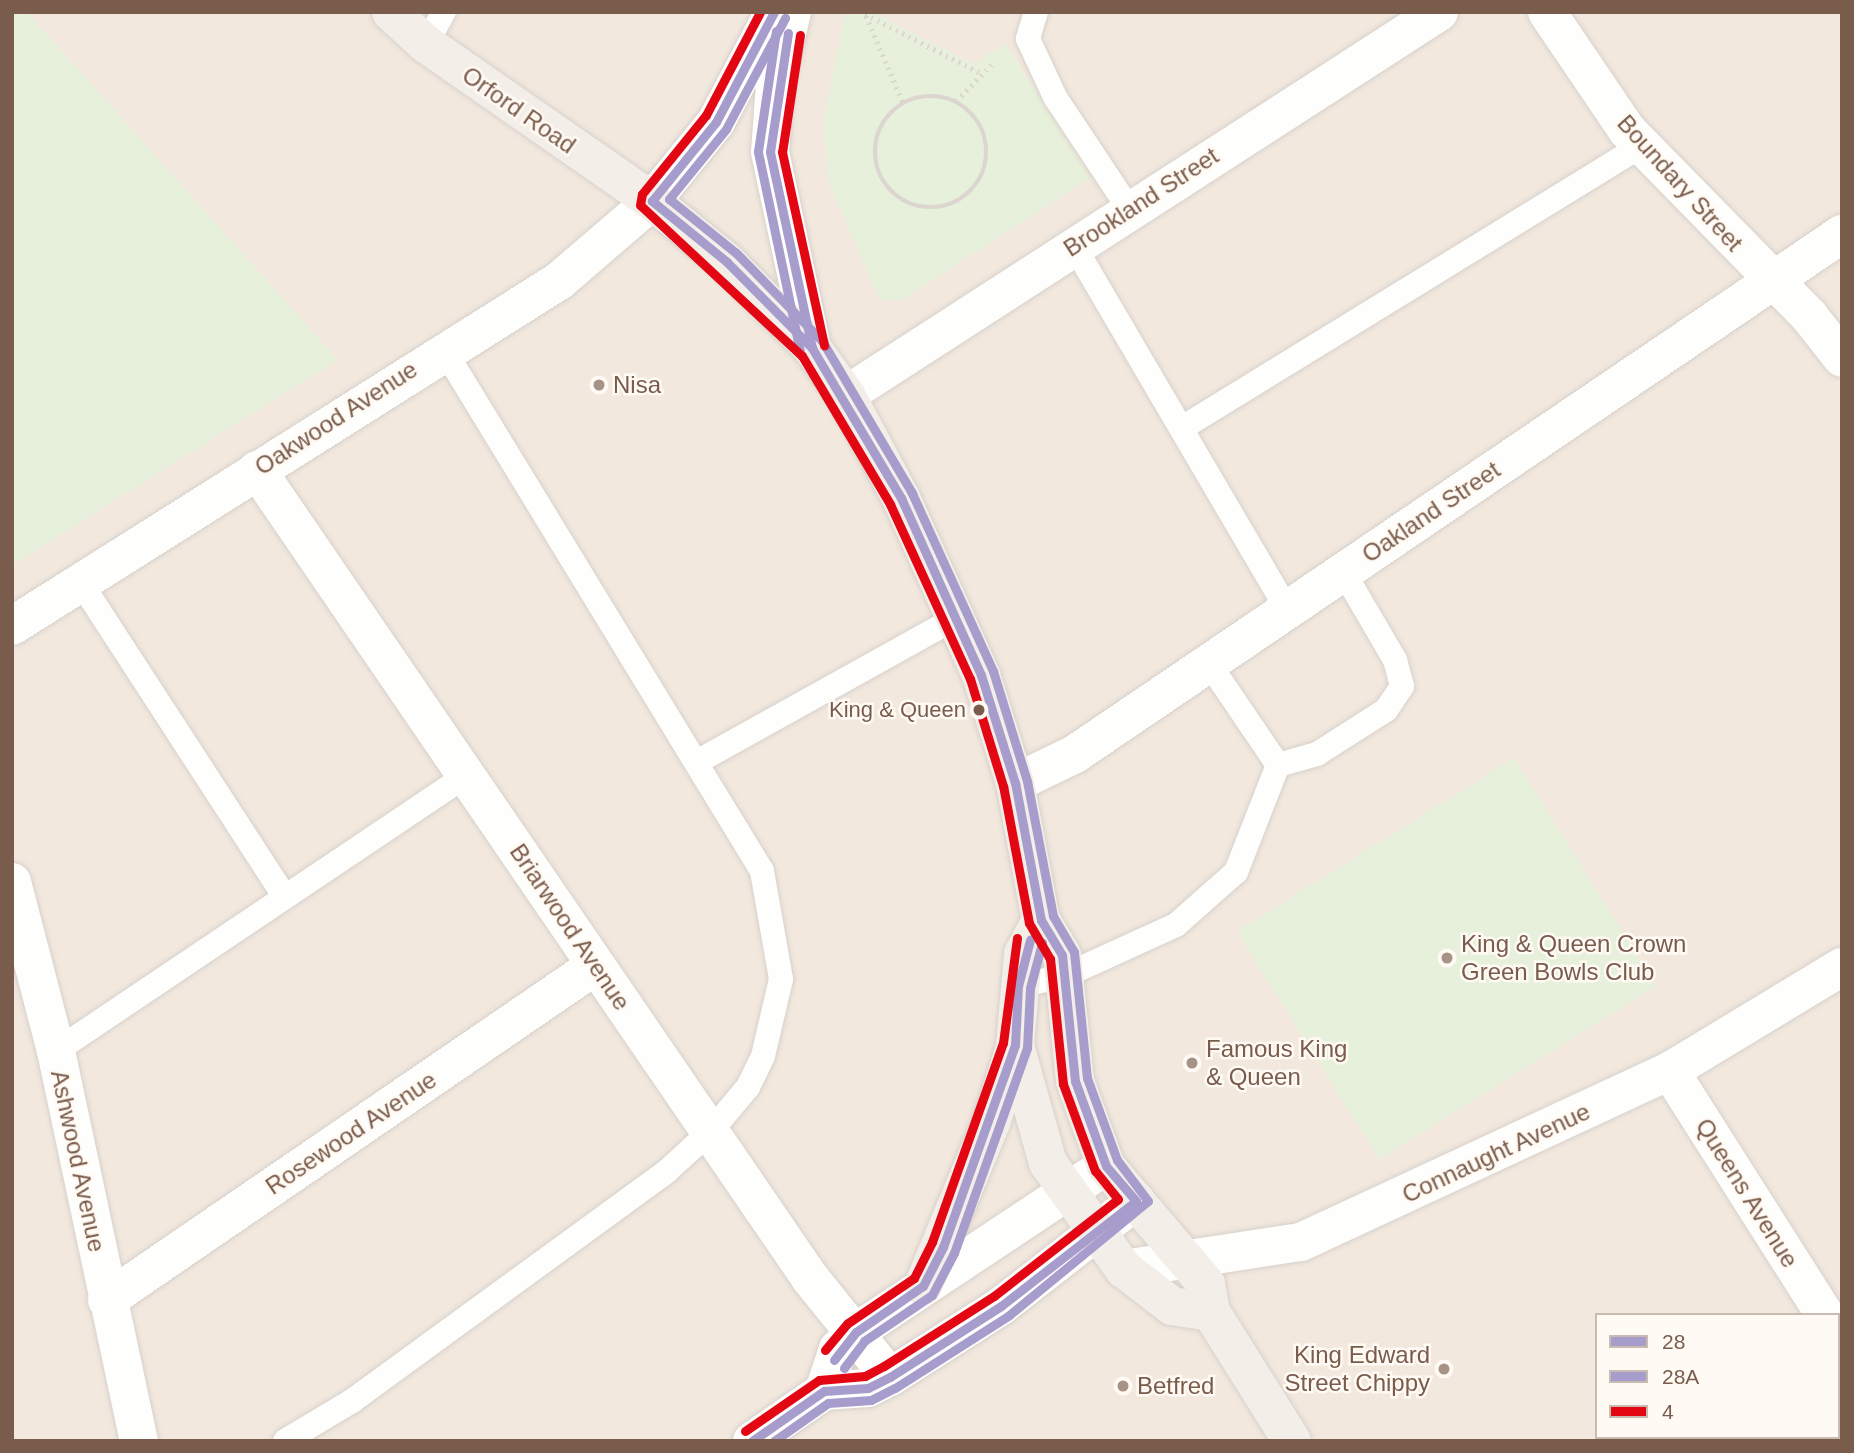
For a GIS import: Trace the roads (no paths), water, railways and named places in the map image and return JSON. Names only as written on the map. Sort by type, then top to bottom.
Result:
[{"type":"main road","name":"Orford Road","points":[[391,12],[435,28],[727,262],[812,348],[846,395],[957,617],[1015,783],[1041,920]]},
{"type":"main road","points":[[1041,920],[1062,955],[1075,1081],[1106,1166],[1206,1284],[1211,1312],[1286,1439]]},
{"type":"main road","points":[[923,1286],[992,1123],[1015,1045],[1018,986],[1023,954],[1041,920]]},
{"type":"main road","points":[[1015,1045],[1034,1127],[1063,1191],[1124,1269],[1172,1306],[1211,1312]]},
{"type":"street","name":"Oakwood Avenue","points":[[12,626],[443,348],[559,281],[652,201],[716,122],[774,12]]},
{"type":"street","points":[[792,12],[775,84],[770,152],[812,348]]},
{"type":"street","name":"Boundary Street","points":[[1547,12],[1641,146],[1770,281],[1809,316],[1842,358]]},
{"type":"street","name":"Brookland Street","points":[[846,395],[1435,13]]},
{"type":"street","name":"Oakland Street","points":[[1015,783],[1075,754],[1286,608],[1842,234]]},
{"type":"street","name":"Briarwood Avenue","points":[[257,470],[595,966],[712,1130],[810,1278],[890,1377]]},
{"type":"street","name":"Ashwood Avenue","points":[[12,882],[56,1051],[139,1441]]},
{"type":"street","name":"Rosewood Avenue","points":[[107,1300],[595,966]]},
{"type":"street","name":"Connaught Avenue","points":[[1124,1269],[1301,1242],[1670,1070],[1842,967]]},
{"type":"street","name":"Queens Avenue","points":[[1670,1070],[1824,1313]]},
{"type":"street","points":[[824,1391],[838,1349],[856,1332],[1063,1191],[1106,1166]]},
{"type":"street","points":[[752,1441],[824,1391],[868,1388],[890,1377],[1097,1234],[1136,1201]]},
{"type":"lane","points":[[1036,12],[1028,39],[1055,97],[1129,209]]},
{"type":"lane","points":[[1182,428],[1641,146]]},
{"type":"lane","points":[[1074,246],[1286,608]]},
{"type":"lane","points":[[285,1441],[352,1401],[666,1172],[712,1130],[748,1087],[763,1056],[781,954],[762,871],[443,348]]},
{"type":"lane","points":[[1278,765],[1317,754],[1386,710],[1402,686],[1377,621],[1343,571]]},
{"type":"lane","points":[[81,583],[283,894]]},
{"type":"lane","points":[[697,762],[957,617]]},
{"type":"lane","points":[[1208,662],[1278,765]]},
{"type":"lane","points":[[1018,986],[1064,976],[1176,925],[1236,872],[1278,765]]},
{"type":"lane","points":[[56,1051],[283,894],[467,775]]},
{"type":"place","name":"Nisa","points":[[599,385]]},
{"type":"place","name":"King & Queen","points":[[979,710]]},
{"type":"place","name":"King & Queen Crown Green Bowls Club","points":[[1447,958]]},
{"type":"place","name":"Famous King & Queen","points":[[1192,1063]]},
{"type":"place","name":"King Edward Street Chippy","points":[[1444,1369]]},
{"type":"place","name":"Betfred","points":[[1123,1386]]}]
